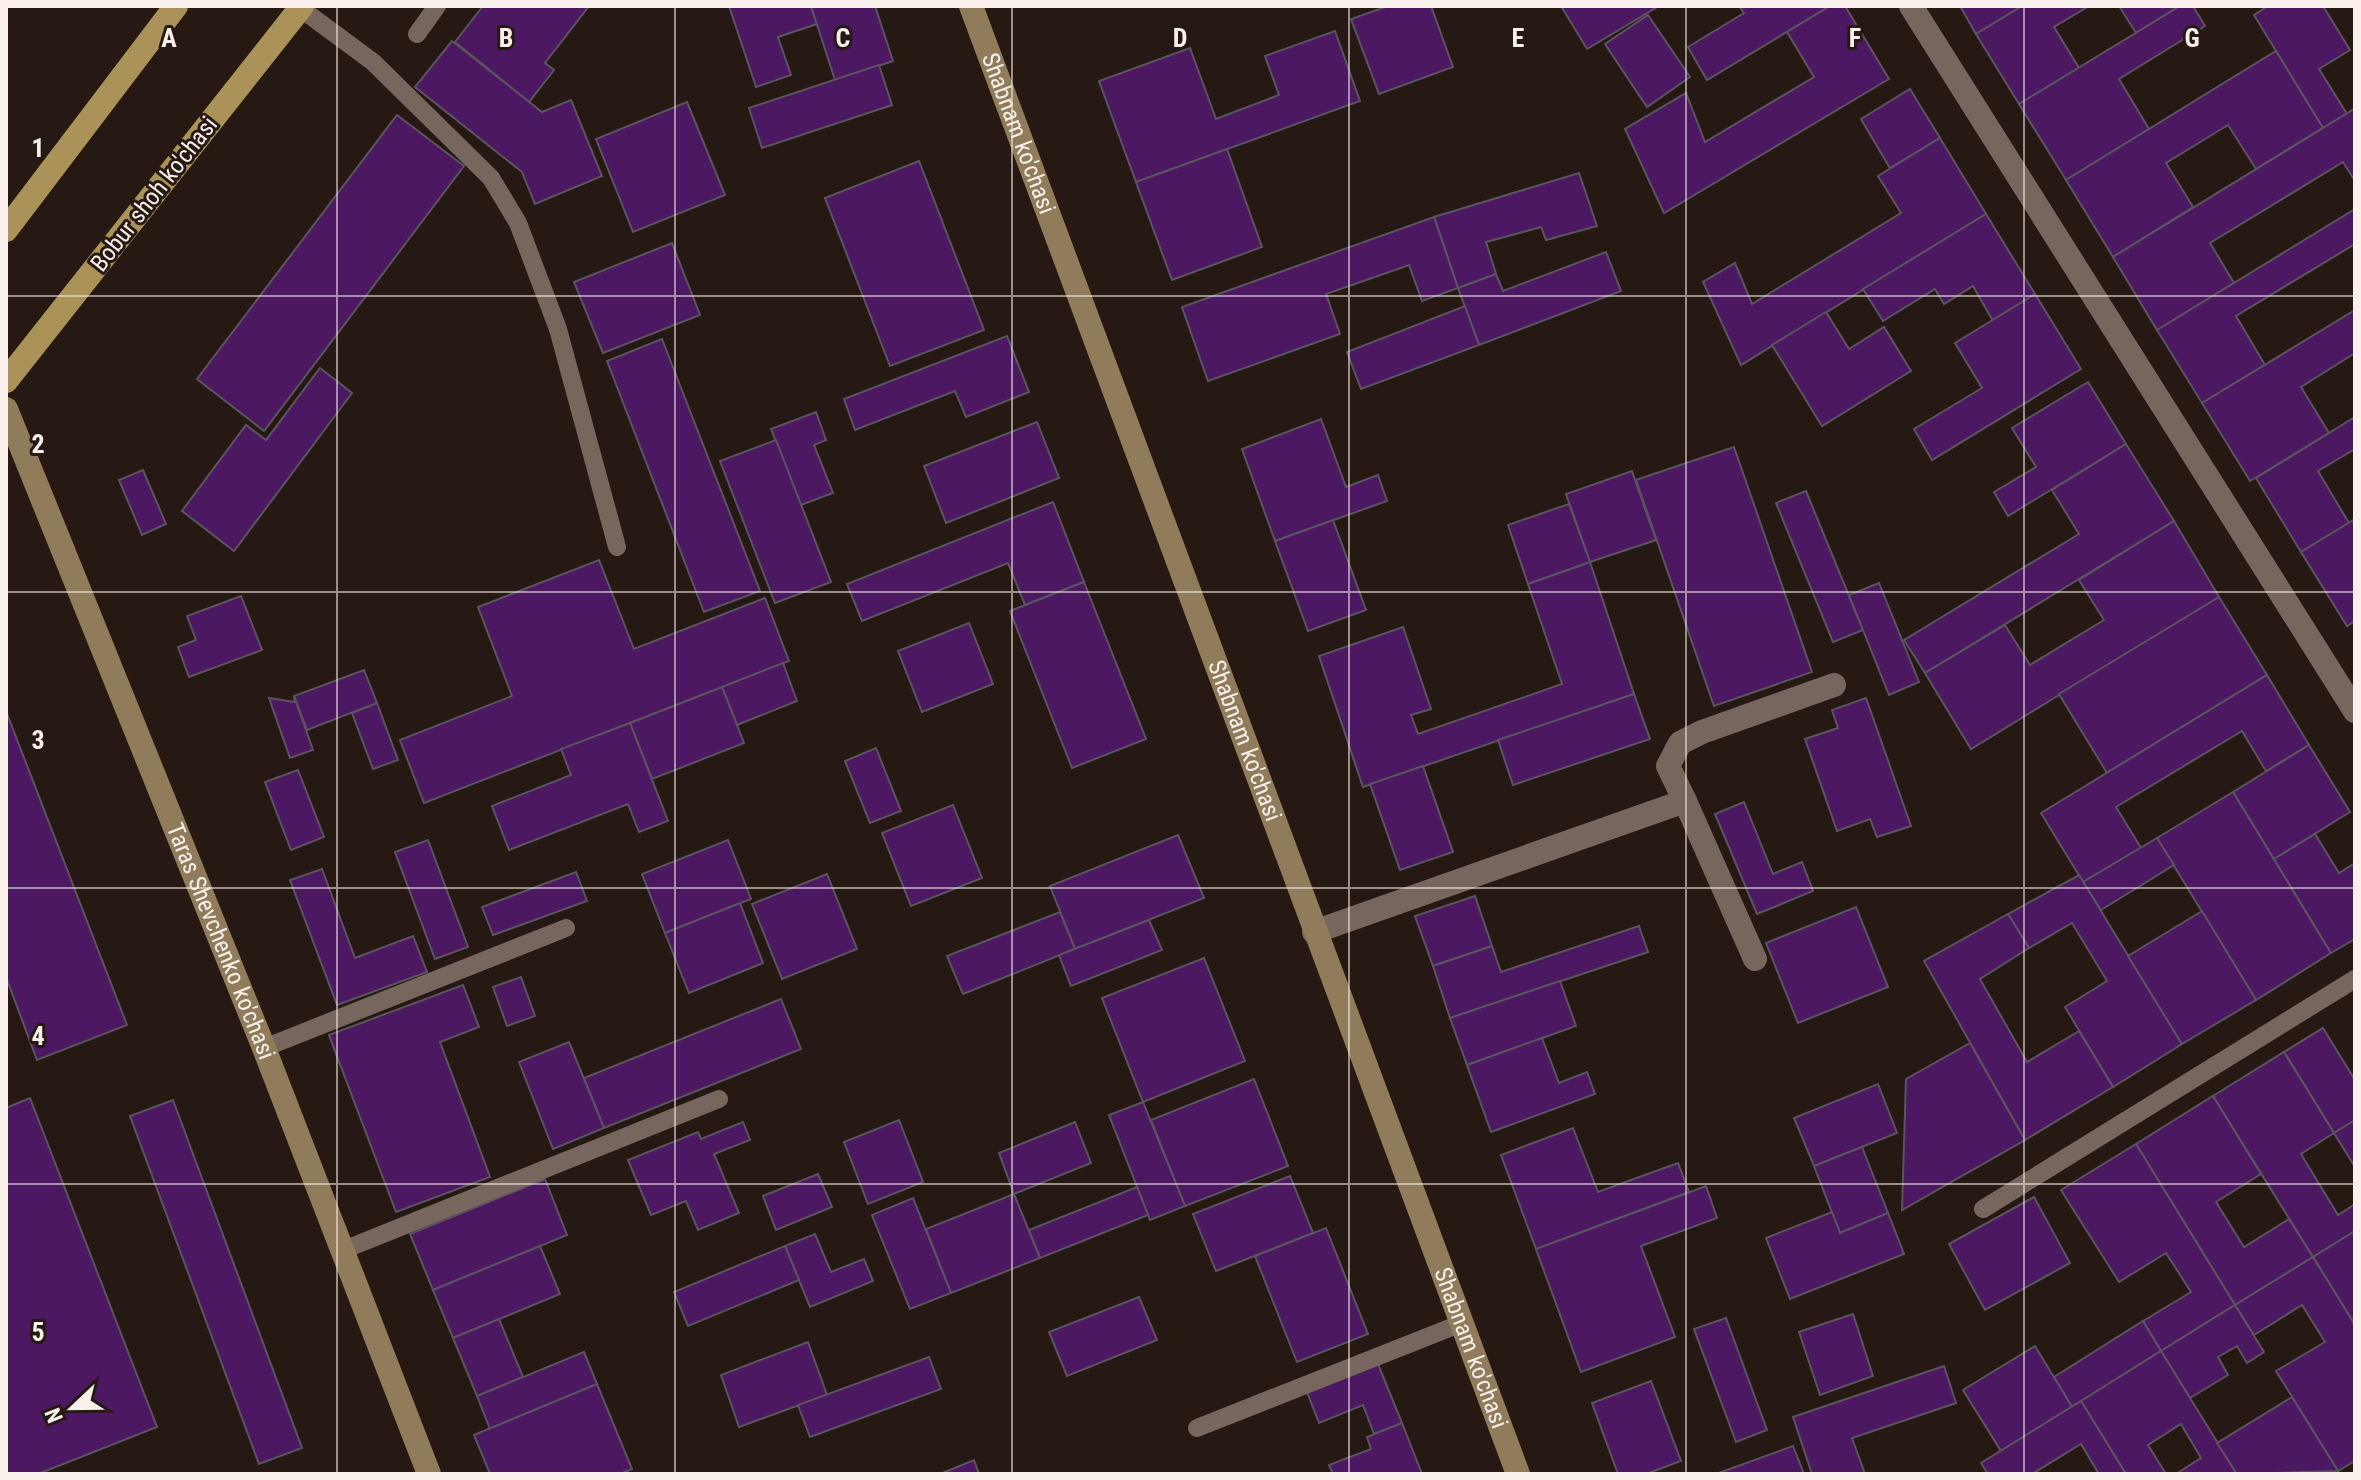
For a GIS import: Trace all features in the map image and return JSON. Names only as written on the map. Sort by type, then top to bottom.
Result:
[{"type":"main road","points":[[6,230],[176,6]]},
{"type":"main road","name":"Bobur shoh ko'chasi","points":[[6,381],[301,7]]},
{"type":"street","name":"Shabnam ko'chasi","points":[[971,6],[1518,1474]]},
{"type":"street","points":[[1911,6],[2355,711]]},
{"type":"street","name":"Taras Shevchenko ko'chasi","points":[[6,409],[264,1048],[429,1474]]},
{"type":"street","points":[[1755,959],[1668,766],[1680,743],[1702,732],[1834,685]]},
{"type":"street","points":[[1314,932],[1685,801]]},
{"type":"lane","points":[[417,34],[437,6]]},
{"type":"lane","points":[[301,7],[373,62],[491,178],[518,223],[558,329],[617,547]]},
{"type":"lane","points":[[264,1048],[566,928]]},
{"type":"lane","points":[[1983,1209],[2355,979]]},
{"type":"lane","points":[[341,1251],[719,1099]]},
{"type":"lane","points":[[1197,1428],[1462,1323]]},
{"type":"building","points":[[483,6],[589,6],[545,63],[554,70],[529,102],[455,42]]},
{"type":"building","points":[[729,6],[811,6],[817,24],[778,37],[791,75],[756,87]]},
{"type":"building","points":[[811,6],[875,6],[893,61],[835,80]]},
{"type":"building","points":[[1388,6],[1431,6],[1453,67],[1379,94],[1351,19]]},
{"type":"building","points":[[1561,6],[1659,6],[1587,49]]},
{"type":"building","points":[[1739,6],[1830,6],[1707,80],[1688,47],[1744,13]]},
{"type":"building","points":[[1830,6],[1845,6],[1889,79],[1664,213],[1625,129],[1686,93],[1705,142],[1814,77],[1787,32]]},
{"type":"building","points":[[1960,6],[2022,6],[1976,34]]},
{"type":"building","points":[[2022,6],[2089,6],[2054,27],[2079,68],[2019,104],[1976,34]]},
{"type":"building","points":[[2119,6],[2180,6],[2136,33]]},
{"type":"building","points":[[2180,6],[2193,6],[2205,26],[2119,79],[2149,129],[2066,180],[2019,104]]},
{"type":"building","points":[[2268,6],[2323,6],[2350,50],[2319,69],[2347,114],[2323,128],[2254,15]]},
{"type":"building","points":[[1648,15],[1690,77],[1647,107],[1605,44]]},
{"type":"building","points":[[1335,31],[1360,101],[1136,182],[1099,81],[1190,48],[1216,119],[1279,95],[1265,56]]},
{"type":"building","points":[[452,41],[542,112],[571,100],[602,176],[535,204],[522,172],[415,87]]},
{"type":"building","points":[[2276,51],[2323,128],[2256,169],[2228,125],[2166,163],[2193,207],[2113,257],[2066,180]]},
{"type":"building","points":[[879,65],[892,105],[762,148],[749,108]]},
{"type":"building","points":[[1910,89],[1940,138],[1890,168],[1861,119]]},
{"type":"building","points":[[687,102],[725,195],[633,232],[596,139]]},
{"type":"building","points":[[2354,109],[2355,181],[2343,162],[2210,243],[2234,283],[2157,330],[2113,257]]},
{"type":"building","points":[[397,115],[464,166],[264,431],[197,379]]},
{"type":"building","points":[[1940,138],[1986,214],[1741,365],[1703,282],[1735,263],[1752,304],[1901,213],[1878,176]]},
{"type":"building","points":[[1227,149],[1262,247],[1172,280],[1136,182]]},
{"type":"building","points":[[919,161],[984,330],[890,366],[825,198]]},
{"type":"building","points":[[1579,173],[1597,226],[1546,240],[1541,227],[1486,242],[1496,274],[1458,288],[1434,217]]},
{"type":"building","points":[[2355,209],[2355,244],[2236,316],[2265,365],[2202,403],[2157,330]]},
{"type":"building","points":[[1986,214],[2035,294],[1993,321],[1973,286],[1944,304],[1935,289],[1883,321],[1863,289]]},
{"type":"building","points":[[1434,217],[1458,288],[1422,301],[1409,265],[1326,294],[1340,334],[1208,381],[1182,307]]},
{"type":"building","points":[[672,243],[700,315],[603,353],[574,282]]},
{"type":"building","points":[[1606,252],[1621,291],[1479,345],[1458,288],[1496,274],[1503,291]]},
{"type":"building","points":[[2035,294],[2081,369],[1932,460],[1914,429],[1982,388],[1955,343]]},
{"type":"building","points":[[1465,306],[1479,345],[1361,389],[1347,352]]},
{"type":"building","points":[[2355,310],[2355,353],[2301,387],[2329,433],[2250,481],[2202,403]]},
{"type":"building","points":[[1826,312],[1849,349],[1884,327],[1911,371],[1822,426],[1772,345]]},
{"type":"building","points":[[1007,336],[1029,392],[966,417],[955,391],[855,430],[844,399]]},
{"type":"building","points":[[662,339],[760,591],[704,612],[607,361]]},
{"type":"building","points":[[320,368],[352,393],[234,551],[182,511],[246,425],[266,440]]},
{"type":"building","points":[[2088,382],[2126,444],[2008,516],[1994,492],[2036,467],[2012,428]]},
{"type":"building","points":[[816,412],[826,440],[814,445],[833,493],[801,505],[771,429]]},
{"type":"building","points":[[2355,417],[2355,449],[2318,471],[2349,523],[2301,552],[2256,478]]},
{"type":"building","points":[[1321,419],[1346,487],[1378,475],[1387,501],[1275,541],[1242,449]]},
{"type":"building","points":[[1037,422],[1059,478],[946,523],[924,466]]},
{"type":"building","points":[[776,440],[831,582],[775,603],[720,461]]},
{"type":"building","points":[[2126,444],[2174,521],[1925,673],[1904,640],[2079,534],[2052,490]]},
{"type":"building","points":[[1734,447],[1812,672],[1714,706],[1636,480]]},
{"type":"building","points":[[143,470],[166,524],[142,535],[119,480]]},
{"type":"building","points":[[1632,471],[1656,540],[1590,562],[1566,494]]},
{"type":"building","points":[[1806,491],[1863,630],[1833,642],[1776,503]]},
{"type":"building","points":[[1053,502],[1084,582],[1025,605],[1008,563],[862,621],[847,584]]},
{"type":"building","points":[[1569,504],[1590,562],[1528,584],[1508,525]]},
{"type":"building","points":[[2355,519],[2355,621],[2347,626],[2301,552]]},
{"type":"building","points":[[1333,520],[1366,610],[1308,631],[1275,541]]},
{"type":"building","points":[[2174,521],[2219,597],[1971,749],[1925,673],[2005,625],[2030,665],[2104,620],[2079,580]]},
{"type":"building","points":[[599,560],[634,649],[765,598],[789,661],[424,803],[400,740],[512,696],[478,607]]},
{"type":"building","points":[[1590,562],[1634,694],[1363,787],[1319,656],[1403,627],[1431,709],[1411,715],[1418,734],[1562,684],[1528,584]]},
{"type":"building","points":[[1084,582],[1146,739],[1072,768],[1010,611]]},
{"type":"building","points":[[1879,583],[1919,682],[1889,695],[1849,595]]},
{"type":"building","points":[[241,596],[262,650],[189,677],[178,647],[196,640],[187,616]]},
{"type":"building","points":[[2219,597],[2267,675],[2107,773],[2059,694]]},
{"type":"building","points":[[969,623],[993,684],[922,712],[898,651]]},
{"type":"building","points":[[783,663],[797,701],[737,725],[722,687]]},
{"type":"building","points":[[364,670],[377,703],[307,730],[294,696]]},
{"type":"building","points":[[2267,675],[2309,745],[2266,771],[2242,731],[2116,807],[2141,848],[2083,882],[2041,813]]},
{"type":"building","points":[[722,687],[744,743],[652,779],[630,723]]},
{"type":"building","points":[[1634,694],[1650,739],[1513,785],[1498,740]]},
{"type":"building","points":[[294,696],[313,750],[290,758],[269,698],[295,702]]},
{"type":"building","points":[[1866,698],[1911,826],[1877,837],[1870,819],[1837,831],[1805,739],[1838,728],[1832,710]]},
{"type":"building","points":[[377,703],[398,760],[373,769],[352,713]]},
{"type":"building","points":[[6,711],[127,1025],[37,1060],[6,977]]},
{"type":"building","points":[[630,723],[668,821],[639,832],[628,804],[509,850],[492,806],[571,775],[561,749]]},
{"type":"building","points":[[2309,745],[2350,812],[2274,859],[2233,792]]},
{"type":"building","points":[[876,748],[901,811],[870,823],[845,761]]},
{"type":"building","points":[[1423,766],[1453,852],[1400,870],[1370,784]]},
{"type":"building","points":[[298,770],[324,837],[291,850],[265,782]]},
{"type":"building","points":[[2233,792],[2331,953],[2256,1000],[2157,838]]},
{"type":"building","points":[[1744,802],[1773,874],[1802,862],[1813,891],[1757,914],[1715,814]]},
{"type":"building","points":[[953,805],[982,878],[911,906],[882,833]]},
{"type":"building","points":[[2315,834],[2339,873],[2355,863],[2355,939],[2331,953],[2274,859]]},
{"type":"building","points":[[1178,835],[1204,898],[1075,949],[1050,886]]},
{"type":"building","points":[[2157,838],[2174,865],[2101,910],[2083,882]]},
{"type":"building","points":[[428,840],[468,947],[435,959],[395,852]]},
{"type":"building","points":[[728,840],[751,899],[665,933],[642,874]]},
{"type":"building","points":[[322,869],[355,958],[413,936],[427,972],[337,1005],[290,880]]},
{"type":"building","points":[[576,872],[587,901],[493,935],[482,907]]},
{"type":"building","points":[[827,874],[857,949],[782,979],[752,904]]},
{"type":"building","points":[[2079,875],[2182,1044],[2113,1087],[2065,1007],[2107,981],[2072,923],[2029,948],[2008,914]]},
{"type":"building","points":[[1475,896],[1492,946],[1433,966],[1415,916]]},
{"type":"building","points":[[740,903],[763,963],[689,993],[665,933]]},
{"type":"building","points":[[1856,907],[1888,987],[1798,1023],[1766,943]]},
{"type":"building","points":[[2202,911],[2256,1000],[2182,1044],[2128,956]]},
{"type":"building","points":[[1060,912],[1075,949],[963,994],[947,956]]},
{"type":"building","points":[[2008,914],[2029,948],[1980,979],[2027,1062],[2079,1031],[2113,1087],[2025,1140],[1924,961]]},
{"type":"building","points":[[1149,920],[1162,950],[1071,986],[1059,955]]},
{"type":"building","points":[[1639,926],[1648,952],[1450,1018],[1433,966],[1492,946],[1501,972]]},
{"type":"building","points":[[1204,958],[1245,1061],[1143,1102],[1102,998]]},
{"type":"building","points":[[521,977],[535,1016],[507,1026],[493,987]]},
{"type":"building","points":[[1560,981],[1576,1026],[1467,1065],[1450,1018]]},
{"type":"building","points":[[463,985],[479,1027],[440,1042],[490,1177],[396,1212],[329,1035]]},
{"type":"building","points":[[781,999],[801,1049],[604,1128],[584,1078]]},
{"type":"building","points":[[2323,1028],[2355,1080],[2355,1120],[2334,1133],[2284,1052]]},
{"type":"building","points":[[1542,1038],[1559,1083],[1587,1072],[1595,1094],[1491,1132],[1467,1065]]},
{"type":"building","points":[[569,1042],[604,1128],[553,1149],[519,1062]]},
{"type":"building","points":[[1970,1043],[2025,1140],[1902,1210],[1906,1079]]},
{"type":"building","points":[[2284,1052],[2334,1133],[2301,1154],[2338,1215],[2355,1204],[2355,1231],[2313,1257],[2213,1096]]},
{"type":"building","points":[[1254,1079],[1288,1166],[1185,1206],[1151,1120]]},
{"type":"building","points":[[1878,1084],[1897,1133],[1814,1166],[1794,1118]]},
{"type":"building","points":[[2213,1096],[2261,1174],[2216,1202],[2244,1247],[2289,1219],[2313,1257],[2235,1305],[2136,1144]]},
{"type":"building","points":[[30,1098],[157,1427],[38,1474],[6,1474],[6,1108]]},
{"type":"building","points":[[173,1100],[302,1448],[259,1464],[130,1116]]},
{"type":"building","points":[[1143,1102],[1185,1206],[1150,1220],[1109,1115]]},
{"type":"building","points":[[899,1120],[923,1182],[868,1204],[844,1142]]},
{"type":"building","points":[[2355,1120],[2355,1167],[2334,1133]]},
{"type":"building","points":[[743,1122],[750,1140],[714,1154],[739,1213],[698,1230],[686,1201],[651,1215],[628,1160],[698,1132],[701,1139]]},
{"type":"building","points":[[1075,1122],[1091,1163],[1014,1194],[999,1153]]},
{"type":"building","points":[[1573,1128],[1598,1192],[1678,1163],[1689,1192],[1536,1249],[1501,1155]]},
{"type":"building","points":[[2136,1144],[2235,1305],[2161,1351],[2143,1321],[2191,1292],[2166,1253],[2119,1282],[2061,1190]]},
{"type":"building","points":[[1862,1147],[1888,1213],[1840,1233],[1814,1166]]},
{"type":"building","points":[[818,1174],[832,1207],[776,1230],[763,1196]]},
{"type":"building","points":[[1290,1176],[1313,1233],[1216,1271],[1193,1214]]},
{"type":"building","points":[[545,1179],[567,1235],[433,1290],[410,1234]]},
{"type":"building","points":[[1706,1186],[1717,1218],[1641,1246],[1675,1337],[1581,1372],[1536,1249]]},
{"type":"building","points":[[1137,1187],[1148,1215],[1040,1258],[1029,1230]]},
{"type":"building","points":[[1014,1194],[1040,1258],[951,1293],[926,1229]]},
{"type":"building","points":[[2034,1197],[2070,1263],[1985,1310],[1949,1244]]},
{"type":"building","points":[[913,1198],[951,1293],[910,1309],[872,1215]]},
{"type":"building","points":[[1832,1212],[1840,1233],[1888,1213],[1904,1254],[1790,1299],[1766,1238]]},
{"type":"building","points":[[1326,1228],[1368,1334],[1297,1362],[1255,1256]]},
{"type":"building","points":[[2355,1231],[2355,1325],[2313,1257]]},
{"type":"building","points":[[815,1234],[831,1272],[864,1259],[873,1281],[810,1307],[785,1246]]},
{"type":"building","points":[[540,1246],[560,1294],[453,1338],[433,1290]]},
{"type":"building","points":[[785,1246],[799,1280],[688,1326],[674,1292]]},
{"type":"building","points":[[2313,1257],[2355,1325],[2355,1461],[2338,1471],[2276,1371],[2325,1342],[2302,1305],[2254,1335],[2235,1305]]},
{"type":"building","points":[[1139,1297],[1157,1340],[1067,1376],[1049,1332]]},
{"type":"building","points":[[2235,1305],[2264,1352],[2247,1363],[2237,1346],[2218,1357],[2228,1375],[2190,1398],[2161,1351]]},
{"type":"building","points":[[1853,1314],[1873,1376],[1820,1395],[1799,1332]]},
{"type":"building","points":[[1726,1318],[1767,1430],[1736,1442],[1694,1329]]},
{"type":"building","points":[[499,1319],[523,1377],[477,1396],[453,1338]]},
{"type":"building","points":[[2143,1321],[2161,1351],[2072,1407],[2054,1377]]},
{"type":"building","points":[[808,1342],[827,1395],[739,1427],[721,1375]]},
{"type":"building","points":[[2035,1346],[2072,1407],[2001,1451],[1963,1390]]},
{"type":"building","points":[[2161,1351],[2237,1474],[2176,1474],[2201,1458],[2181,1424],[2148,1445],[2166,1474],[2126,1474],[2081,1401]]},
{"type":"building","points":[[584,1352],[597,1384],[490,1429],[477,1396]]},
{"type":"building","points":[[929,1357],[941,1389],[810,1437],[798,1405]]},
{"type":"building","points":[[1378,1364],[1402,1423],[1374,1434],[1363,1405],[1319,1423],[1307,1392]]},
{"type":"building","points":[[1944,1366],[1956,1403],[1852,1438],[1865,1474],[1812,1474],[1793,1417]]},
{"type":"building","points":[[1651,1381],[1681,1461],[1646,1474],[1618,1474],[1592,1403]]},
{"type":"building","points":[[597,1384],[632,1469],[620,1474],[490,1474],[474,1435]]},
{"type":"building","points":[[2292,1397],[2338,1471],[2237,1474],[2217,1443]]},
{"type":"building","points":[[2081,1401],[2126,1474],[2099,1474],[2081,1444],[2032,1474],[1988,1474],[1981,1463]]},
{"type":"building","points":[[1402,1423],[1422,1474],[1333,1474],[1329,1465],[1371,1449],[1367,1437]]},
{"type":"building","points":[[1793,1446],[1804,1474],[1716,1474]]},
{"type":"building","points":[[974,1460],[979,1474],[940,1474]]}]
